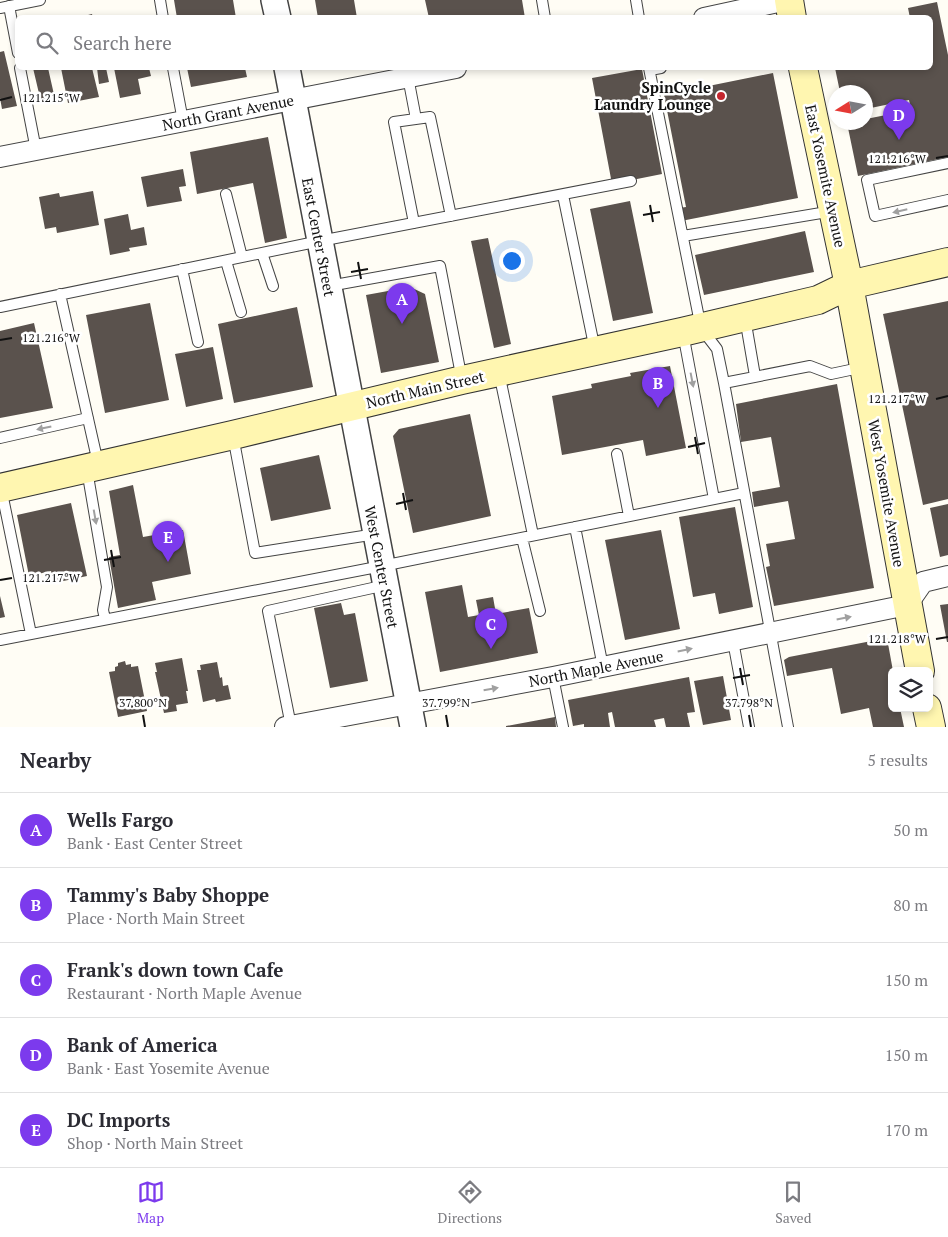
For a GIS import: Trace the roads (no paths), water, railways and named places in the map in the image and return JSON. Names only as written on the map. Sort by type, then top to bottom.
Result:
[{"type":"main road","points":[[788,0],[791,15]]},
{"type":"main road","name":"East Yosemite Avenue","points":[[803,70],[848,285]]},
{"type":"main road","name":"North Main Street","points":[[0,488],[233,436],[462,380],[692,330],[818,300],[848,285],[948,262]]},
{"type":"main road","name":"West Yosemite Avenue","points":[[848,285],[919,667]]},
{"type":"main road","points":[[928,712],[931,727]]},
{"type":"street","points":[[274,0],[277,15]]},
{"type":"street","points":[[718,15],[788,0]]},
{"type":"street","name":"East Center Street","points":[[287,70],[351,407]]},
{"type":"street","name":"North Grant Avenue","points":[[0,157],[445,70]]},
{"type":"street","name":"West Center Street","points":[[351,407],[411,715]]},
{"type":"street","points":[[907,605],[923,582],[948,576]]},
{"type":"street","name":"North Maple Avenue","points":[[288,726],[411,715],[553,677],[907,605]]},
{"type":"lane","points":[[15,42],[4,7],[40,0]]},
{"type":"lane","points":[[160,0],[162,15]]},
{"type":"lane","points":[[542,0],[544,15]]},
{"type":"lane","points":[[636,0],[638,15]]},
{"type":"lane","points":[[20,70],[36,150]]},
{"type":"lane","points":[[173,70],[183,121]]},
{"type":"lane","points":[[650,70],[683,236],[692,330],[714,499]]},
{"type":"lane","points":[[408,77],[416,119]]},
{"type":"lane","points":[[414,223],[394,122],[430,117],[451,216]]},
{"type":"lane","points":[[948,163],[867,180],[875,216],[948,200]]},
{"type":"lane","points":[[0,306],[320,241],[631,181]]},
{"type":"lane","points":[[226,194],[242,257]]},
{"type":"lane","points":[[563,195],[596,351]]},
{"type":"lane","points":[[683,236],[833,211]]},
{"type":"lane","points":[[262,253],[273,286]]},
{"type":"lane","points":[[226,261],[241,312]]},
{"type":"lane","points":[[328,286],[440,266],[462,380]]},
{"type":"lane","points":[[182,270],[198,342]]},
{"type":"lane","points":[[60,294],[88,418],[107,587],[103,610],[105,619]]},
{"type":"lane","points":[[745,317],[755,376]]},
{"type":"lane","points":[[692,330],[717,349],[788,727]]},
{"type":"lane","points":[[724,383],[810,366],[831,374],[864,367]]},
{"type":"lane","points":[[499,372],[534,536]]},
{"type":"lane","points":[[0,438],[88,418]]},
{"type":"lane","points":[[233,436],[255,553],[376,534]]},
{"type":"lane","points":[[617,454],[629,516]]},
{"type":"lane","points":[[0,488],[31,634]]},
{"type":"lane","points":[[288,726],[268,611],[384,575],[522,538],[744,493]]},
{"type":"lane","points":[[575,527],[603,667]]},
{"type":"lane","points":[[522,538],[540,611]]},
{"type":"lane","points":[[0,640],[105,619],[384,575]]},
{"type":"lane","points":[[733,641],[749,727]]},
{"type":"lane","points":[[553,677],[563,727]]},
{"type":"place","name":"SpinCycle Laundry Lounge","points":[[721,96]]},
{"type":"place","name":"Bank of America","points":[[899,140]]},
{"type":"place","name":"Wells Fargo","points":[[402,324]]},
{"type":"place","name":"Tammy's Baby Shoppe","points":[[658,408]]},
{"type":"place","name":"DC Imports","points":[[168,562]]},
{"type":"place","name":"Frank's down town Cafe","points":[[491,649]]}]
